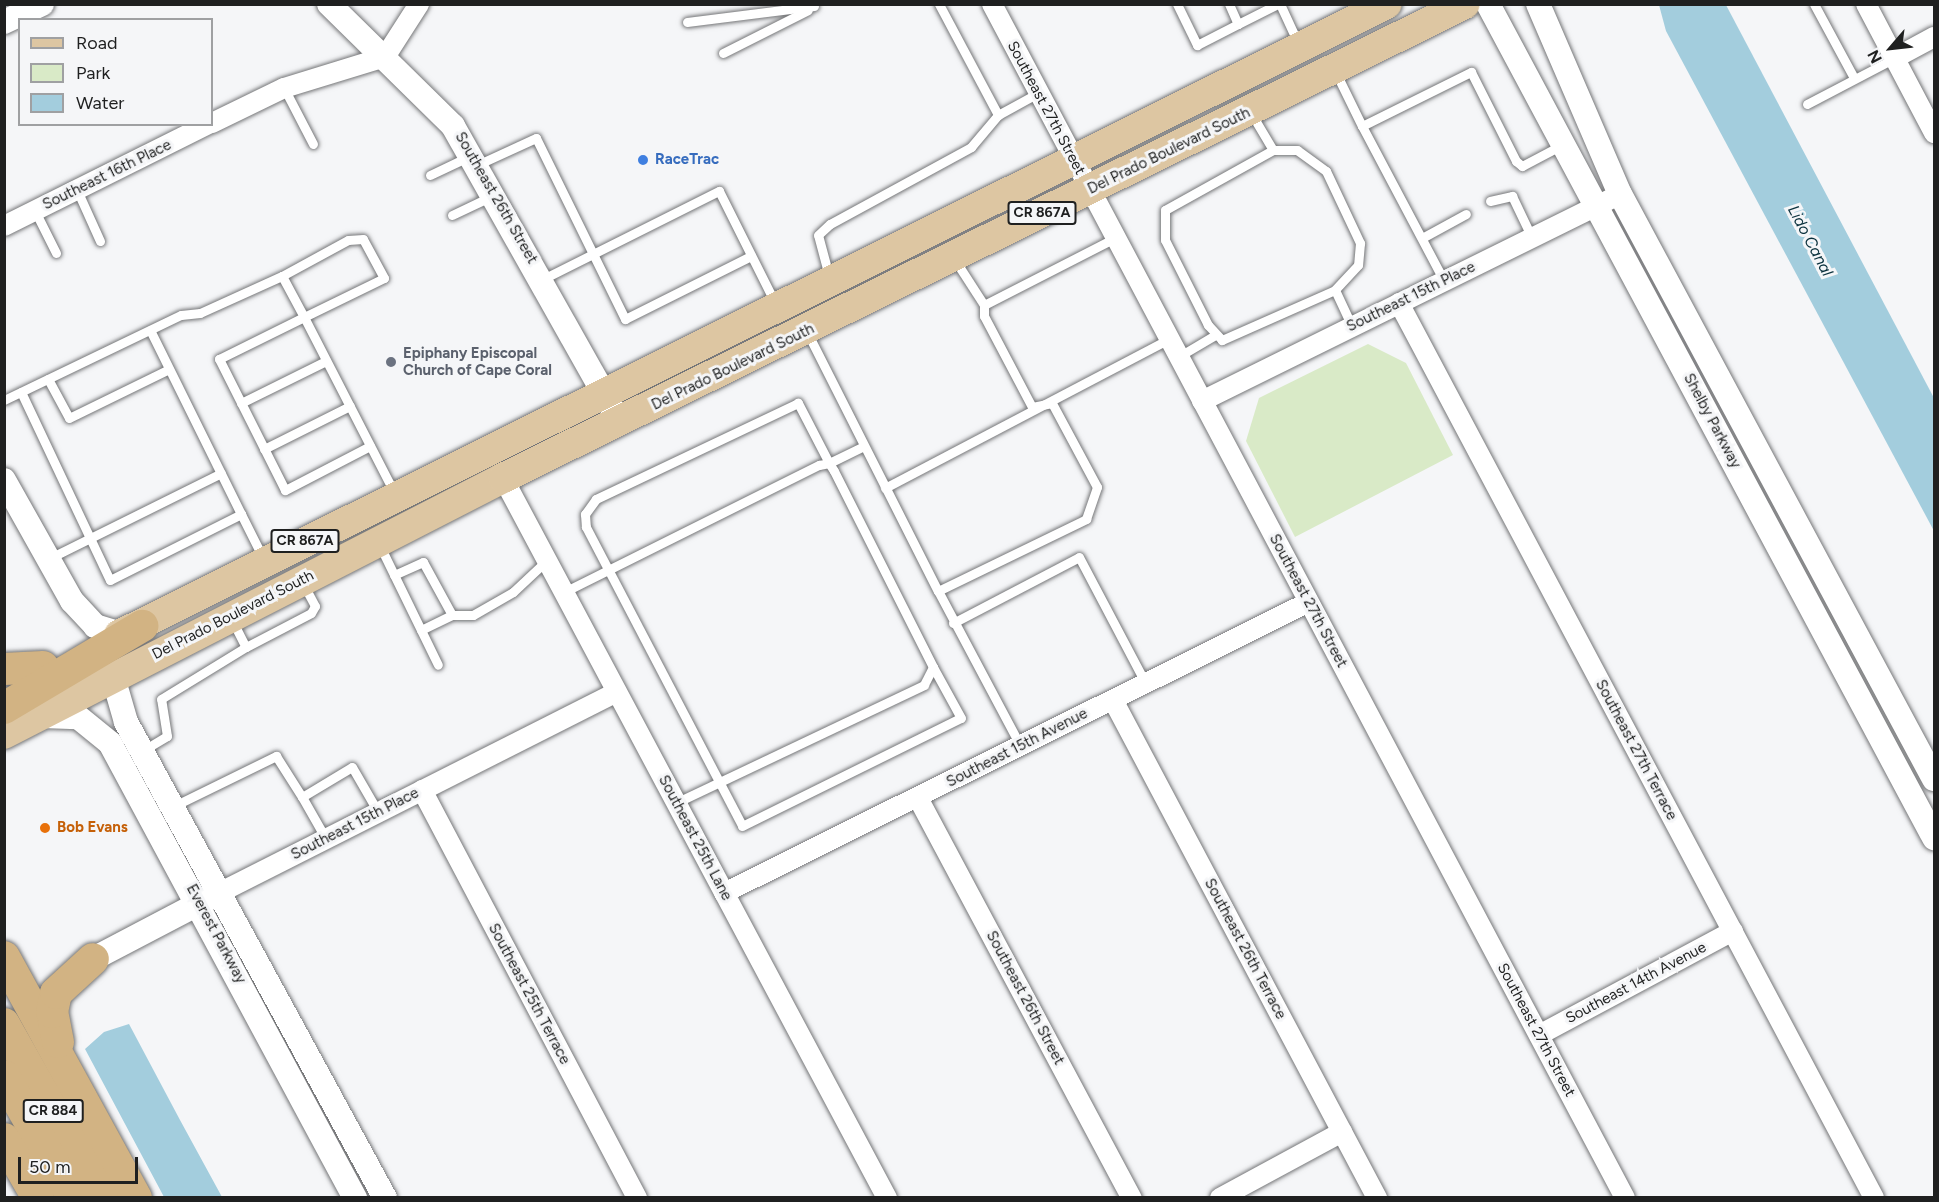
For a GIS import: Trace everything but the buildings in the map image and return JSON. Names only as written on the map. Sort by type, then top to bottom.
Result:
[{"type":"highway","points":[[4,708],[132,630]]},
{"type":"highway","points":[[4,669],[42,667]]},
{"type":"highway","points":[[4,951],[43,973],[93,959]]},
{"type":"highway","points":[[4,957],[136,1197]]},
{"type":"highway","points":[[64,1066],[52,1001],[93,959]]},
{"type":"highway","name":"CR 884","points":[[4,1024],[102,1197]]},
{"type":"highway","name":"CR 884","points":[[4,1076],[73,1197]]},
{"type":"highway","points":[[4,1139],[38,1197]]},
{"type":"main road","name":"CR 867A","points":[[4,686],[42,667],[132,630],[396,496],[1075,161],[1387,4]]},
{"type":"main road","points":[[1373,50],[1398,22],[1433,4]]},
{"type":"main road","name":"Del Prado Boulevard South","points":[[4,735],[113,676],[503,478],[807,332],[1465,4]]},
{"type":"street","points":[[4,22],[42,4]]},
{"type":"street","name":"Southeast 26th Street","points":[[329,4],[453,126],[543,279],[620,423]]},
{"type":"street","points":[[385,57],[419,4]]},
{"type":"street","name":"Southeast 27th Street","points":[[992,4],[1625,1197]]},
{"type":"street","name":"Shelby Parkway","points":[[1488,4],[1935,838]]},
{"type":"street","name":"Shelby Parkway","points":[[1538,4],[1620,194],[1935,779]]},
{"type":"street","points":[[1866,4],[1935,133]]},
{"type":"street","points":[[1894,58],[1935,37]]},
{"type":"street","name":"Southeast 16th Place","points":[[213,123],[284,88],[385,57]]},
{"type":"street","name":"Southeast 16th Place","points":[[4,226],[206,126]]},
{"type":"street","name":"Southeast 15th Place","points":[[1202,401],[1620,194]]},
{"type":"street","name":"Southeast 27th Terrace","points":[[1399,303],[1874,1197]]},
{"type":"street","name":"Southeast 25th Lane","points":[[503,478],[887,1197]]},
{"type":"street","points":[[4,480],[48,560],[83,615],[100,629],[132,630]]},
{"type":"street","name":"Southeast 15th Avenue","points":[[724,893],[1308,602]]},
{"type":"street","name":"Everest Parkway","points":[[113,676],[118,705],[142,752],[223,891],[385,1197]]},
{"type":"street","name":"Southeast 15th Place","points":[[93,959],[617,692]]},
{"type":"street","name":"Southeast 26th Terrace","points":[[1113,700],[1377,1197]]},
{"type":"street","name":"Everest Parkway","points":[[41,716],[78,717],[103,734],[200,903],[355,1197]]},
{"type":"street","name":"Southeast 25th Terrace","points":[[422,790],[637,1197]]},
{"type":"street","name":"Southeast 26th Street","points":[[918,798],[1132,1197]]},
{"type":"street","name":"Southeast 14th Avenue","points":[[1539,1035],[1733,931]]},
{"type":"street","points":[[1220,1197],[1342,1132]]},
{"type":"lane","points":[[939,4],[998,115]]},
{"type":"lane","points":[[1177,4],[1197,45],[1279,4],[1300,47]]},
{"type":"lane","points":[[1229,4],[1238,24]]},
{"type":"lane","points":[[1814,4],[1854,78]]},
{"type":"lane","points":[[687,22],[816,5]]},
{"type":"lane","points":[[723,53],[816,5]]},
{"type":"lane","points":[[1807,104],[1894,58]]},
{"type":"lane","points":[[1334,69],[1444,281]]},
{"type":"lane","points":[[1362,126],[1471,72],[1522,166],[1564,144]]},
{"type":"lane","points":[[284,88],[313,144]]},
{"type":"lane","points":[[831,281],[818,235],[971,147],[998,115],[1038,93]]},
{"type":"lane","points":[[1250,111],[1272,150]]},
{"type":"lane","points":[[430,175],[536,138],[592,255],[626,319],[751,256]]},
{"type":"lane","points":[[1272,150],[1297,150],[1314,158],[1356,232],[1358,265],[1335,290],[1230,341],[1215,335],[1165,240],[1165,210],[1272,150]]},
{"type":"lane","points":[[76,190],[100,241]]},
{"type":"lane","points":[[543,279],[719,191],[777,308]]},
{"type":"lane","points":[[452,215],[495,195]]},
{"type":"lane","points":[[1490,201],[1512,196],[1532,238]]},
{"type":"lane","points":[[35,211],[56,253]]},
{"type":"lane","points":[[1422,238],[1466,214]]},
{"type":"lane","points":[[984,305],[1115,238]]},
{"type":"lane","points":[[4,400],[150,330],[282,276],[348,240],[363,239],[384,278],[219,359],[285,490],[370,446]]},
{"type":"lane","points":[[954,258],[984,305],[984,316],[1032,407]]},
{"type":"lane","points":[[282,276],[396,496]]},
{"type":"lane","points":[[1335,290],[1352,326]]},
{"type":"lane","points":[[150,330],[265,562]]},
{"type":"lane","points":[[807,332],[939,591],[953,623],[1021,747]]},
{"type":"lane","points":[[1178,357],[1215,335]]},
{"type":"lane","points":[[885,488],[1032,407],[1169,339]]},
{"type":"lane","points":[[241,403],[326,361]]},
{"type":"lane","points":[[48,379],[69,418],[169,369]]},
{"type":"lane","points":[[21,392],[110,580],[241,514]]},
{"type":"lane","points":[[939,591],[1086,519],[1096,487],[1052,403],[1032,407]]},
{"type":"lane","points":[[798,404],[829,463],[961,718],[742,826],[586,527],[585,514],[596,499],[798,404]]},
{"type":"lane","points":[[264,449],[350,406]]},
{"type":"lane","points":[[564,592],[864,446]]},
{"type":"lane","points":[[48,560],[221,473]]},
{"type":"lane","points":[[378,542],[438,665]]},
{"type":"lane","points":[[953,623],[1079,557],[1146,684]]},
{"type":"lane","points":[[421,630],[452,615],[473,615],[513,592],[546,561]]},
{"type":"lane","points":[[394,575],[423,562],[452,615]]},
{"type":"lane","points":[[142,752],[167,736],[161,699],[246,647],[311,613],[315,606],[301,581]]},
{"type":"lane","points":[[230,616],[246,647]]},
{"type":"lane","points":[[676,804],[924,685],[933,667]]},
{"type":"lane","points":[[173,806],[276,756],[326,839]]},
{"type":"lane","points":[[302,797],[352,767],[378,812]]},
{"type":"green space","points":[[1368,344],[1406,363],[1453,455],[1295,537],[1246,441],[1259,398]]},
{"type":"water","name":"Lido Canal","points":[[1659,5],[1726,5],[1934,398],[1934,531],[1666,31]]},
{"type":"water","points":[[129,1024],[222,1197],[164,1197],[85,1049],[104,1032]]},
{"type":"place","name":"RaceTrac","points":[[643,160]]},
{"type":"place","name":"Epiphany Episcopal Church of Cape Coral","points":[[391,362]]},
{"type":"place","name":"Bob Evans","points":[[45,828]]}]
